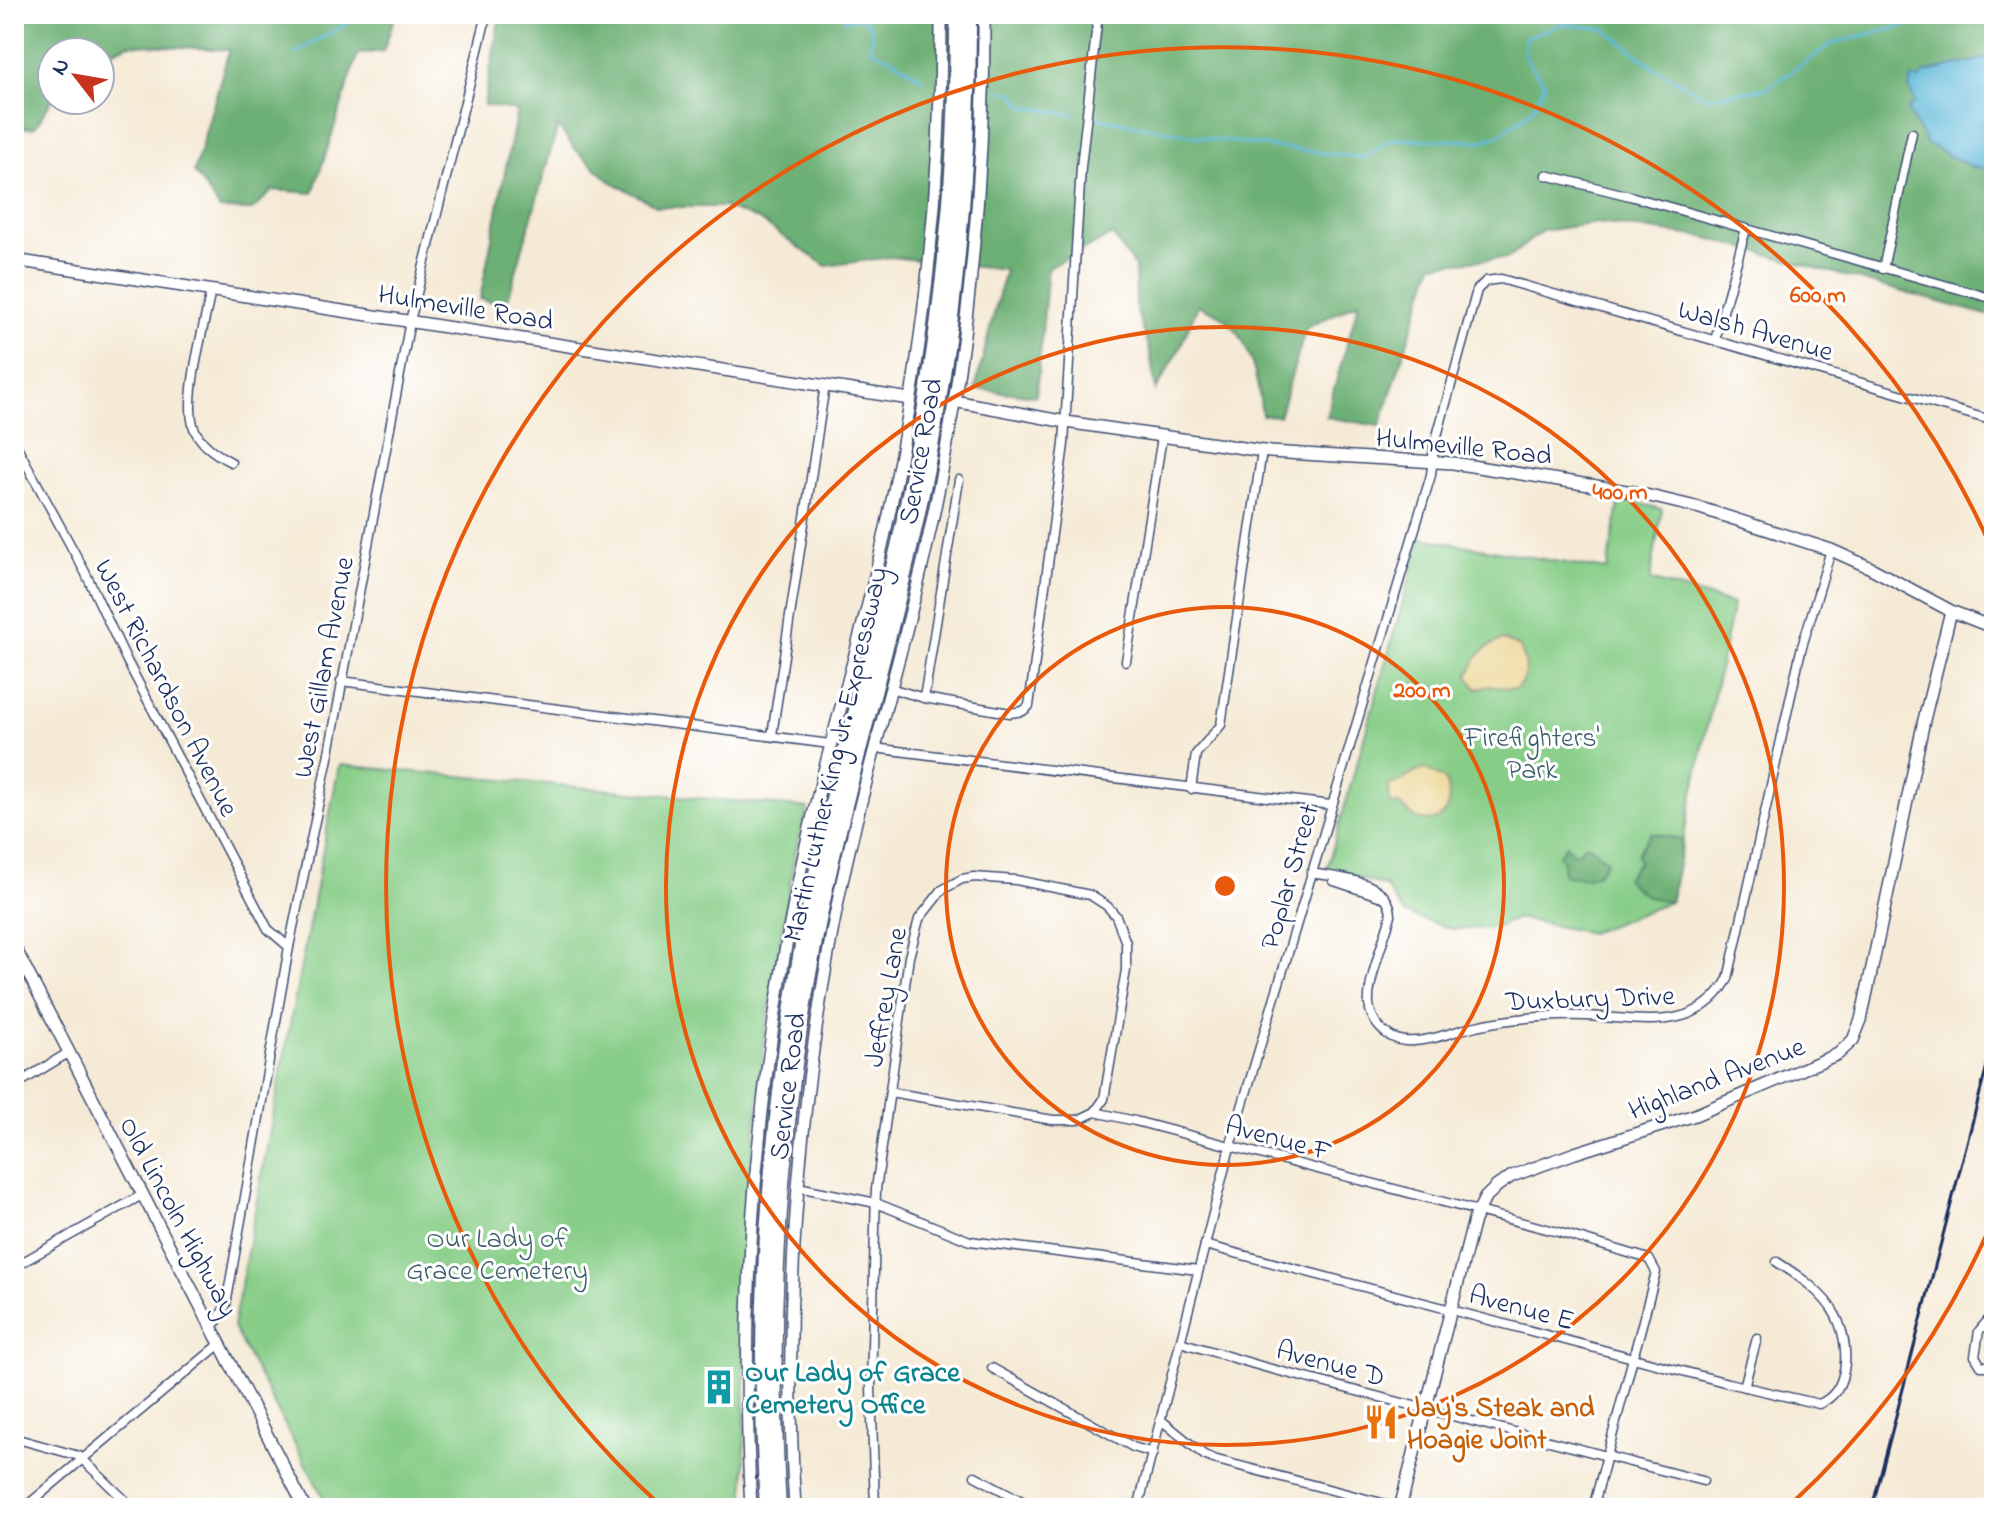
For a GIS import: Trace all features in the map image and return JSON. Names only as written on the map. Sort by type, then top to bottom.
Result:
[{"type":"highway","points":[[948,14],[948,34],[955,55]]},
{"type":"highway","name":"Martin Luther King Jr. Expressway","points":[[767,1508],[765,1297],[770,1195],[781,1080],[823,841],[898,545],[923,420],[947,227],[957,14]]},
{"type":"highway","name":"Martin Luther King Jr. Expressway","points":[[779,1508],[777,1297],[787,1145],[798,1044],[835,844],[900,589],[928,464],[955,280],[964,178],[971,14]]},
{"type":"street","name":"West Gillam Avenue","points":[[211,1327],[226,1305],[289,947],[410,321],[487,14]]},
{"type":"street","name":"Service Road","points":[[751,1508],[749,1309],[754,1194],[764,1091],[789,926],[830,744],[883,542],[910,399],[932,226],[941,14]]},
{"type":"street","name":"Service Road","points":[[795,1508],[791,1360],[798,1187],[807,1096],[844,872],[925,551],[954,401],[975,230],[982,128],[984,14]]},
{"type":"street","points":[[890,688],[924,698],[1010,713],[1023,711],[1029,706],[1066,422],[1082,156],[1098,14]]},
{"type":"street","points":[[1883,269],[1912,133]]},
{"type":"street","points":[[1546,175],[1994,299]]},
{"type":"street","points":[[1715,340],[1746,229]]},
{"type":"street","name":"Hulmeville Road","points":[[14,260],[910,399]]},
{"type":"street","name":"Poplar Street","points":[[1138,1508],[1230,1147],[1433,461],[1434,447],[1477,290],[1490,279],[1505,280]]},
{"type":"street","name":"Walsh Avenue","points":[[1505,280],[1994,421]]},
{"type":"street","points":[[211,290],[191,412],[197,433],[216,455],[231,462]]},
{"type":"street","points":[[772,735],[825,385]]},
{"type":"street","name":"Hulmeville Road","points":[[954,401],[1066,422],[1262,451],[1356,459],[1433,461],[1504,469],[1633,492],[1700,508],[1831,550],[1951,611],[1994,628]]},
{"type":"street","points":[[1126,661],[1162,437]]},
{"type":"street","name":"West Richardson Avenue","points":[[14,441],[85,572],[134,674],[268,929],[289,947]]},
{"type":"street","points":[[1191,789],[1196,754],[1221,725],[1262,451]]},
{"type":"street","points":[[924,698],[959,480]]},
{"type":"street","name":"Duxbury Drive","points":[[1311,873],[1387,898],[1391,915],[1370,991],[1370,1008],[1381,1029],[1398,1040],[1416,1041],[1519,1018],[1671,1019],[1693,1015],[1712,1002],[1728,979],[1801,650],[1831,550]]},
{"type":"street","name":"Highland Avenue","points":[[1401,1508],[1450,1310],[1478,1212],[1485,1198],[1497,1186],[1521,1172],[1695,1115],[1826,1060],[1853,1040],[1864,1008],[1924,720],[1951,611]]},
{"type":"street","points":[[341,681],[830,744]]},
{"type":"street","points":[[874,748],[1331,805]]},
{"type":"street","name":"Jeffrey Lane","points":[[875,1508],[871,1372],[876,1203],[909,957],[919,919],[927,905],[947,886],[962,879],[986,877],[1067,889],[1090,895],[1107,906],[1121,924],[1126,943],[1126,970],[1104,1099],[1095,1112]]},
{"type":"street","name":"Old Lincoln Highway","points":[[14,946],[305,1508]]},
{"type":"street","points":[[14,1086],[68,1053]]},
{"type":"street","name":"Avenue F","points":[[890,1092],[1053,1120],[1078,1120],[1095,1112],[1623,1250],[1652,1262],[1656,1272],[1632,1357]]},
{"type":"street","points":[[798,1187],[876,1203],[970,1241],[1198,1270]]},
{"type":"street","points":[[14,1267],[142,1195]]},
{"type":"street","name":"Avenue E","points":[[1205,1245],[1819,1404],[1828,1401],[1838,1390],[1845,1371],[1837,1317],[1801,1277],[1777,1262]]},
{"type":"street","points":[[1994,1318],[1981,1327],[1975,1356],[1981,1366],[1994,1366]]},
{"type":"street","points":[[1744,1387],[1757,1338]]},
{"type":"street","name":"Avenue D","points":[[1180,1342],[1703,1481]]},
{"type":"street","points":[[24,1508],[220,1344]]},
{"type":"street","points":[[1593,1508],[1632,1357]]},
{"type":"street","points":[[992,1368],[1133,1447],[1153,1453]]},
{"type":"street","points":[[1161,1420],[1213,1459],[1401,1508]]},
{"type":"street","points":[[14,1438],[69,1452],[84,1460],[133,1508]]},
{"type":"street","points":[[975,1476],[1035,1508]]},
{"type":"green space","points":[[14,14],[396,14],[383,51],[358,54],[313,193],[273,190],[252,210],[220,209],[194,172],[229,50],[129,44],[116,50],[116,36],[36,36],[36,116],[42,116],[35,127],[14,129]]},
{"type":"green space","points":[[500,14],[1994,14],[1994,317],[1704,237],[1597,223],[1542,231],[1508,258],[1433,264],[1380,426],[1326,417],[1359,302],[1306,328],[1279,416],[1262,415],[1255,375],[1240,336],[1221,316],[1198,305],[1178,352],[1156,390],[1149,347],[1136,309],[1135,267],[1112,235],[1048,268],[1036,396],[975,389],[1005,270],[891,257],[826,266],[759,220],[723,207],[658,207],[610,181],[574,148],[558,126],[506,306],[480,299],[517,111],[484,105]]},
{"type":"green space","name":"Firefighters' Park","points":[[1620,499],[1662,509],[1650,580],[1733,604],[1670,902],[1590,933],[1517,918],[1495,928],[1452,929],[1404,913],[1385,886],[1327,868],[1421,538],[1607,570]]},
{"type":"green space","name":"Our Lady of Grace Cemetery","points":[[339,765],[808,808],[795,854],[765,1033],[744,1244],[745,1508],[329,1508],[233,1327]]},
{"type":"green space","points":[[1651,833],[1683,840],[1670,902],[1645,895],[1626,878],[1639,862],[1637,854]]},
{"type":"green space","points":[[1566,845],[1573,853],[1588,845],[1607,861],[1594,875],[1566,876],[1559,855]]},
{"type":"sand","points":[[1503,640],[1520,647],[1526,665],[1524,679],[1516,689],[1490,686],[1477,689],[1468,676],[1474,663],[1485,649]]},
{"type":"sand","points":[[1426,769],[1445,780],[1449,795],[1442,815],[1430,821],[1418,819],[1399,804],[1390,805],[1389,785]]},
{"type":"water","points":[[1994,59],[1994,169],[1971,167],[1927,144],[1907,110],[1915,103],[1909,86],[1912,78],[1919,79],[1924,73]]},
{"type":"waterway","points":[[296,53],[349,22],[351,14]]},
{"type":"waterway","points":[[843,14],[845,20],[863,18],[872,29],[870,49],[896,61],[924,80]]},
{"type":"waterway","points":[[1098,118],[1217,140],[1364,158],[1391,139],[1482,141],[1499,136],[1532,110],[1545,84],[1524,56],[1526,37],[1563,24],[1605,29],[1656,69],[1707,97],[1767,88],[1833,43],[1938,18],[1941,14]]},
{"type":"waterway","points":[[997,90],[1013,93],[1023,106],[1074,115]]},
{"type":"railway","points":[[1872,1508],[1994,1039]]},
{"type":"place","name":"Our Lady of Grace Cemetery Office","points":[[719,1387]]},
{"type":"place","name":"Jay's Steak and Hoagie Joint","points":[[1381,1422]]}]
